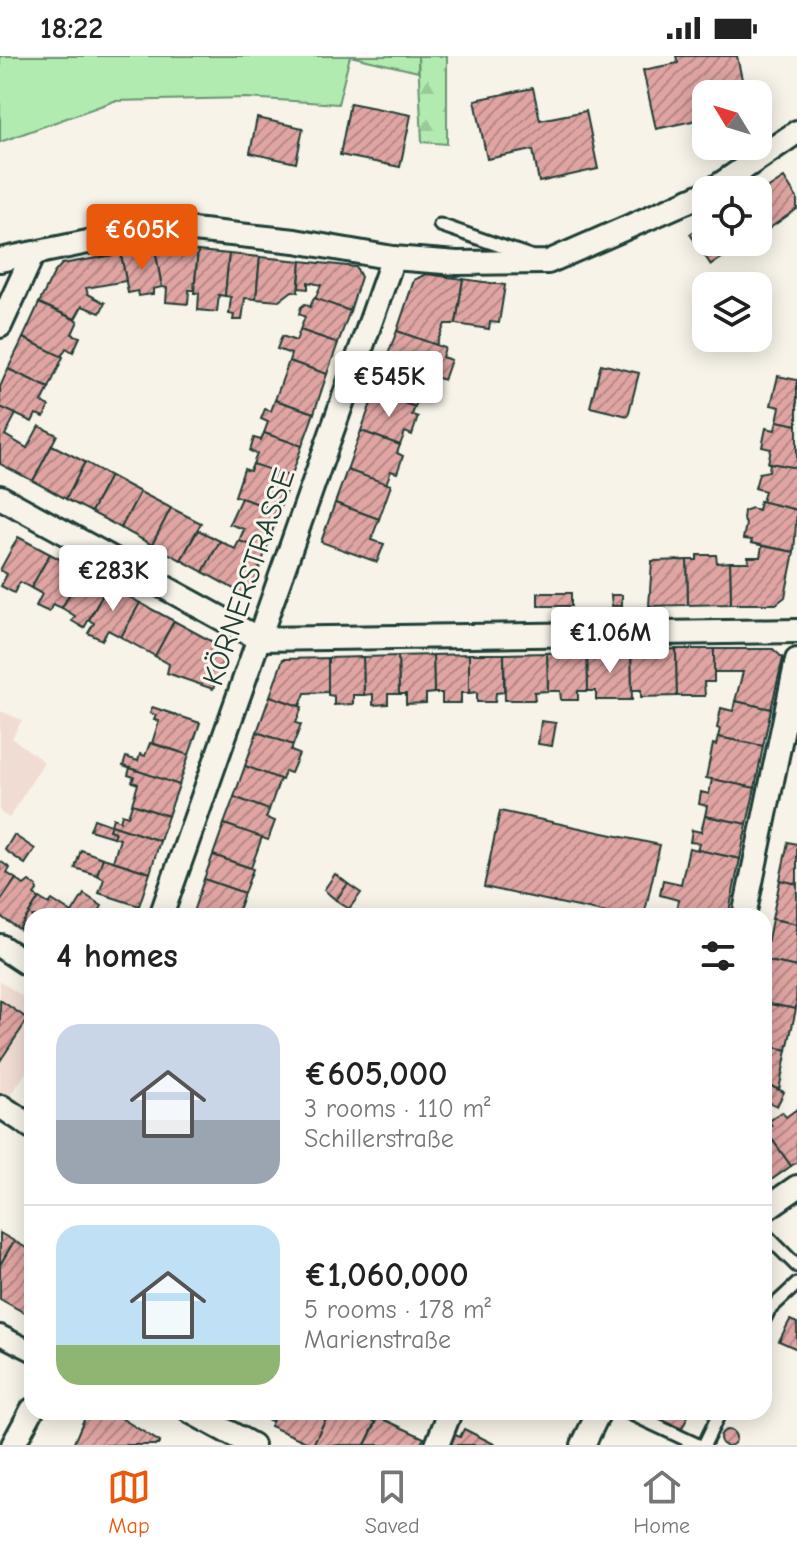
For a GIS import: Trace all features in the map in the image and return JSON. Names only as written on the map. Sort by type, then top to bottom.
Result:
[{"type":"street","points":[[733,176],[797,132]]},
{"type":"street","points":[[0,260],[151,229],[184,229],[295,241],[393,258],[457,263],[548,262],[692,199]]},
{"type":"street","points":[[0,326],[33,254]]},
{"type":"street","name":"KÖRNERSTRASSE","points":[[164,908],[393,258]]},
{"type":"street","points":[[0,497],[259,639],[797,631]]},
{"type":"street","points":[[746,908],[797,660]]},
{"type":"street","points":[[0,946],[24,962]]},
{"type":"street","points":[[2,1107],[24,1122]]},
{"type":"street","points":[[772,1204],[797,1187]]},
{"type":"street","points":[[0,1335],[24,1347]]},
{"type":"street","points":[[13,1445],[27,1420]]},
{"type":"street","points":[[206,1420],[252,1445]]},
{"type":"street","points":[[437,1445],[447,1420]]},
{"type":"street","points":[[583,1445],[595,1420]]},
{"type":"lane","points":[[440,225],[548,262]]},
{"type":"lane","points":[[772,1241],[797,1266]]},
{"type":"lane","points":[[772,1307],[797,1284]]},
{"type":"lane","points":[[645,1420],[701,1445],[715,1420]]},
{"type":"shaded area","points":[[0,711],[22,720],[12,738],[44,762],[9,818],[0,812]]},
{"type":"shaded area","points":[[0,981],[24,998],[24,1076],[0,1110]]},
{"type":"green space","points":[[0,56],[350,56],[338,104],[247,98],[114,101],[0,142]]},
{"type":"green space","points":[[350,56],[418,56],[418,72]]},
{"type":"green space","points":[[418,56],[447,56],[447,144],[422,142]]},
{"type":"building","points":[[676,56],[737,56],[742,80],[692,80],[692,121],[656,129],[643,70],[678,63]]},
{"type":"building","points":[[533,88],[540,120],[586,111],[598,169],[539,182],[533,150],[487,159],[475,100]]},
{"type":"building","points":[[350,103],[411,115],[400,167],[340,155]]},
{"type":"building","points":[[257,118],[303,128],[296,163],[250,153]]},
{"type":"building","points":[[784,178],[797,198],[797,209],[772,226],[772,186]]},
{"type":"building","points":[[155,248],[162,287],[153,289],[153,294],[139,296],[138,291],[128,293],[121,254]]},
{"type":"building","points":[[155,248],[198,251],[194,290],[189,290],[188,304],[166,302],[167,288],[162,287]]},
{"type":"building","points":[[198,251],[229,254],[225,296],[219,295],[217,312],[198,310],[199,293],[194,293]]},
{"type":"building","points":[[121,254],[126,281],[86,288],[88,294],[105,303],[100,313],[82,306],[75,319],[39,303],[62,264]]},
{"type":"building","points":[[229,254],[260,257],[256,299],[245,298],[242,320],[233,320],[234,315],[229,314],[231,297],[225,296]]},
{"type":"building","points":[[705,256],[725,256],[711,265]]},
{"type":"building","points":[[260,257],[301,261],[298,292],[292,291],[279,301],[256,299]]},
{"type":"building","points":[[301,261],[356,267],[361,277],[350,311],[315,299],[321,285],[308,282],[308,289],[299,288]]},
{"type":"building","points":[[426,274],[463,279],[456,324],[445,324],[436,345],[397,331],[414,280]]},
{"type":"building","points":[[463,279],[505,285],[499,323],[490,322],[489,329],[456,324]]},
{"type":"building","points":[[314,298],[350,311],[338,343],[300,330],[305,317],[299,314],[301,307],[305,304],[310,307]]},
{"type":"building","points":[[39,303],[78,321],[72,334],[80,337],[73,352],[66,348],[61,357],[23,338]]},
{"type":"building","points":[[300,330],[338,343],[327,374],[289,361],[291,354],[277,349],[282,336],[296,341]]},
{"type":"building","points":[[397,331],[445,348],[442,357],[451,360],[444,380],[386,359]]},
{"type":"building","points":[[23,338],[63,357],[49,388],[8,369]]},
{"type":"building","points":[[386,359],[427,374],[415,407],[375,392]]},
{"type":"building","points":[[289,361],[327,374],[314,413],[275,400]]},
{"type":"building","points":[[601,364],[639,373],[628,416],[590,407]]},
{"type":"building","points":[[8,369],[49,388],[42,402],[49,406],[44,417],[36,414],[32,422],[0,407],[0,387]]},
{"type":"building","points":[[778,376],[797,380],[797,425],[777,421],[780,407],[771,405]]},
{"type":"building","points":[[375,392],[415,407],[412,415],[418,417],[412,435],[405,432],[400,445],[361,431]]},
{"type":"building","points":[[275,400],[314,413],[302,446],[264,433],[268,422],[261,419],[265,409],[271,411]]},
{"type":"building","points":[[0,407],[16,414],[5,435],[27,448],[39,426],[57,435],[33,481],[0,464]]},
{"type":"building","points":[[777,421],[797,425],[797,468],[768,463],[771,449],[762,447],[766,428],[775,430]]},
{"type":"building","points":[[361,431],[400,445],[397,453],[403,456],[397,473],[391,471],[386,484],[347,470]]},
{"type":"building","points":[[264,433],[302,446],[291,477],[253,464],[257,454],[250,451],[254,438],[261,440]]},
{"type":"building","points":[[52,445],[85,462],[66,499],[33,481]]},
{"type":"building","points":[[85,462],[110,476],[91,512],[66,499]]},
{"type":"building","points":[[770,463],[797,468],[797,510],[762,502],[765,491],[755,488],[759,473],[769,471]]},
{"type":"building","points":[[253,464],[291,477],[279,511],[235,496],[244,469],[250,471]]},
{"type":"building","points":[[347,470],[391,485],[379,519],[335,503]]},
{"type":"building","points":[[110,476],[140,492],[121,528],[91,512]]},
{"type":"building","points":[[140,492],[171,508],[152,545],[121,528]]},
{"type":"building","points":[[241,498],[279,511],[266,550],[239,541],[244,529],[229,524]]},
{"type":"building","points":[[760,501],[797,510],[794,552],[743,539],[746,524],[744,511],[752,508],[758,510]]},
{"type":"building","points":[[335,503],[379,519],[371,540],[384,544],[377,562],[321,542]]},
{"type":"building","points":[[171,508],[201,523],[181,560],[152,545]]},
{"type":"building","points":[[198,530],[220,541],[203,572],[181,560]]},
{"type":"building","points":[[18,537],[50,554],[31,588],[20,582],[14,593],[1,586],[7,574],[0,570]]},
{"type":"building","points":[[220,541],[235,549],[239,541],[266,550],[252,589],[241,593],[203,572]]},
{"type":"building","points":[[762,546],[794,552],[785,597],[776,604],[731,604],[730,562],[749,562],[748,557],[760,557]]},
{"type":"building","points":[[50,554],[82,571],[62,608],[53,604],[49,612],[36,606],[42,594],[31,588]]},
{"type":"building","points":[[697,555],[716,555],[717,563],[730,562],[731,604],[688,605],[687,560],[697,560]]},
{"type":"building","points":[[687,560],[688,605],[649,606],[652,561]]},
{"type":"building","points":[[82,571],[108,585],[84,628],[72,621],[75,616],[62,608]]},
{"type":"building","points":[[108,585],[140,603],[121,637],[108,630],[102,640],[88,633],[94,623],[89,620]]},
{"type":"building","points":[[538,593],[571,593],[571,606],[538,606]]},
{"type":"building","points":[[611,595],[622,595],[622,606],[612,606]]},
{"type":"building","points":[[140,603],[174,621],[155,656],[121,637]]},
{"type":"building","points":[[174,621],[222,647],[225,657],[213,689],[167,673],[169,664],[155,656]]},
{"type":"building","points":[[676,649],[677,696],[641,697],[641,690],[632,690],[631,651]]},
{"type":"building","points":[[676,649],[714,649],[714,682],[704,682],[705,696],[677,696]]},
{"type":"building","points":[[714,649],[773,649],[783,658],[771,709],[735,701],[743,672],[714,672]]},
{"type":"building","points":[[587,651],[631,651],[632,700],[596,700],[596,691],[588,691]]},
{"type":"building","points":[[587,651],[588,691],[578,691],[578,700],[561,700],[560,691],[548,691],[547,653]]},
{"type":"building","points":[[547,653],[548,691],[534,692],[535,700],[505,700],[504,654]]},
{"type":"building","points":[[469,654],[469,693],[461,693],[461,703],[442,703],[442,693],[434,693],[433,655]]},
{"type":"building","points":[[469,654],[504,654],[504,692],[496,693],[495,702],[477,702],[477,692],[469,693]]},
{"type":"building","points":[[433,655],[434,693],[426,694],[426,703],[406,704],[406,694],[399,694],[398,656]]},
{"type":"building","points":[[398,656],[399,694],[388,694],[388,704],[373,705],[373,694],[364,695],[363,657]]},
{"type":"building","points":[[363,657],[364,695],[353,695],[353,704],[334,705],[334,696],[328,695],[328,658]]},
{"type":"building","points":[[328,658],[328,692],[305,693],[300,706],[270,696],[283,659]]},
{"type":"building","points":[[270,696],[302,707],[296,723],[301,725],[293,745],[257,732]]},
{"type":"building","points":[[735,701],[771,709],[763,746],[718,737],[721,708],[733,711]]},
{"type":"building","points":[[152,707],[200,723],[189,755],[152,743],[159,721],[154,720],[156,715],[150,713]]},
{"type":"building","points":[[541,721],[556,723],[552,746],[538,744]]},
{"type":"building","points":[[257,732],[293,745],[291,751],[299,754],[291,773],[285,771],[282,780],[245,766]]},
{"type":"building","points":[[718,737],[763,746],[755,788],[706,778],[713,744],[716,745]]},
{"type":"building","points":[[150,743],[189,755],[179,785],[123,766],[126,757],[138,761],[140,754],[145,756]]},
{"type":"building","points":[[245,766],[280,779],[269,810],[234,797]]},
{"type":"building","points":[[130,768],[179,785],[168,816],[132,804],[138,784],[132,782],[134,777],[128,775]]},
{"type":"building","points":[[712,779],[755,788],[747,824],[705,816],[707,806],[699,804],[701,792],[709,794]]},
{"type":"building","points":[[234,797],[269,810],[266,818],[275,821],[268,840],[224,824]]},
{"type":"building","points":[[132,804],[168,816],[160,841],[111,825],[113,818],[120,821],[122,814],[128,816]]},
{"type":"building","points":[[500,811],[660,845],[646,908],[583,908],[484,887]]},
{"type":"building","points":[[705,816],[747,824],[740,859],[697,850],[699,843],[690,842],[692,830],[701,832]]},
{"type":"building","points":[[94,819],[111,825],[109,830],[115,832],[113,837],[90,830]]},
{"type":"building","points":[[224,824],[262,837],[251,868],[213,855]]},
{"type":"building","points":[[111,825],[160,841],[150,873],[113,861],[120,839],[113,837],[115,832],[109,830]]},
{"type":"building","points":[[14,835],[35,849],[25,864],[5,850]]},
{"type":"building","points":[[788,842],[797,844],[797,884],[780,880]]},
{"type":"building","points":[[689,848],[740,859],[730,908],[676,908],[678,900],[660,895],[663,880],[681,884]]},
{"type":"building","points":[[81,850],[103,858],[97,875],[75,868]]},
{"type":"building","points":[[213,855],[253,869],[244,893],[204,879]]},
{"type":"building","points":[[103,858],[150,873],[139,906],[99,893],[104,879],[97,875]]},
{"type":"building","points":[[0,861],[10,868],[7,873],[16,879],[0,902]]},
{"type":"building","points":[[335,874],[348,884],[336,900],[324,890]]},
{"type":"building","points":[[16,879],[24,885],[29,881],[36,886],[34,895],[39,898],[33,908],[24,908],[24,921],[19,929],[0,916],[0,902]]},
{"type":"building","points":[[204,879],[244,893],[239,908],[194,908]]},
{"type":"building","points":[[780,880],[797,884],[797,924],[772,919]]},
{"type":"building","points":[[348,884],[361,893],[350,908],[336,900]]},
{"type":"building","points":[[84,894],[102,906],[101,908],[75,908]]},
{"type":"building","points":[[39,898],[49,904],[52,900],[64,908],[33,908]]},
{"type":"building","points":[[772,919],[797,924],[797,967],[772,962]]},
{"type":"building","points":[[772,962],[797,967],[796,1009],[772,1004]]},
{"type":"building","points":[[0,1000],[24,1016],[24,1025],[0,1061]]},
{"type":"building","points":[[772,1004],[796,1009],[787,1050],[772,1047]]},
{"type":"building","points":[[772,1047],[787,1050],[779,1090],[772,1087]]},
{"type":"building","points":[[772,1087],[784,1092],[777,1106],[772,1104]]},
{"type":"building","points":[[797,1109],[797,1162],[791,1166],[772,1139],[772,1119],[782,1112],[786,1117]]},
{"type":"building","points":[[772,1139],[791,1166],[772,1179]]},
{"type":"building","points":[[0,1233],[14,1241],[0,1265]]},
{"type":"building","points":[[14,1241],[24,1247],[24,1312],[0,1299],[0,1265]]},
{"type":"building","points":[[790,1320],[797,1323],[797,1349],[779,1341]]},
{"type":"building","points":[[84,1420],[124,1420],[160,1442],[158,1445],[73,1445]]},
{"type":"building","points":[[273,1420],[325,1420],[313,1445],[270,1426]]},
{"type":"building","points":[[325,1420],[376,1422],[365,1445],[313,1445]]},
{"type":"building","points":[[378,1420],[385,1420],[424,1438],[420,1445],[365,1445]]},
{"type":"building","points":[[662,1420],[686,1420],[682,1429]]},
{"type":"building","points":[[464,1429],[496,1445],[447,1445],[453,1434],[460,1437]]},
{"type":"building","points":[[728,1430],[736,1438],[728,1446],[720,1438]]}]
